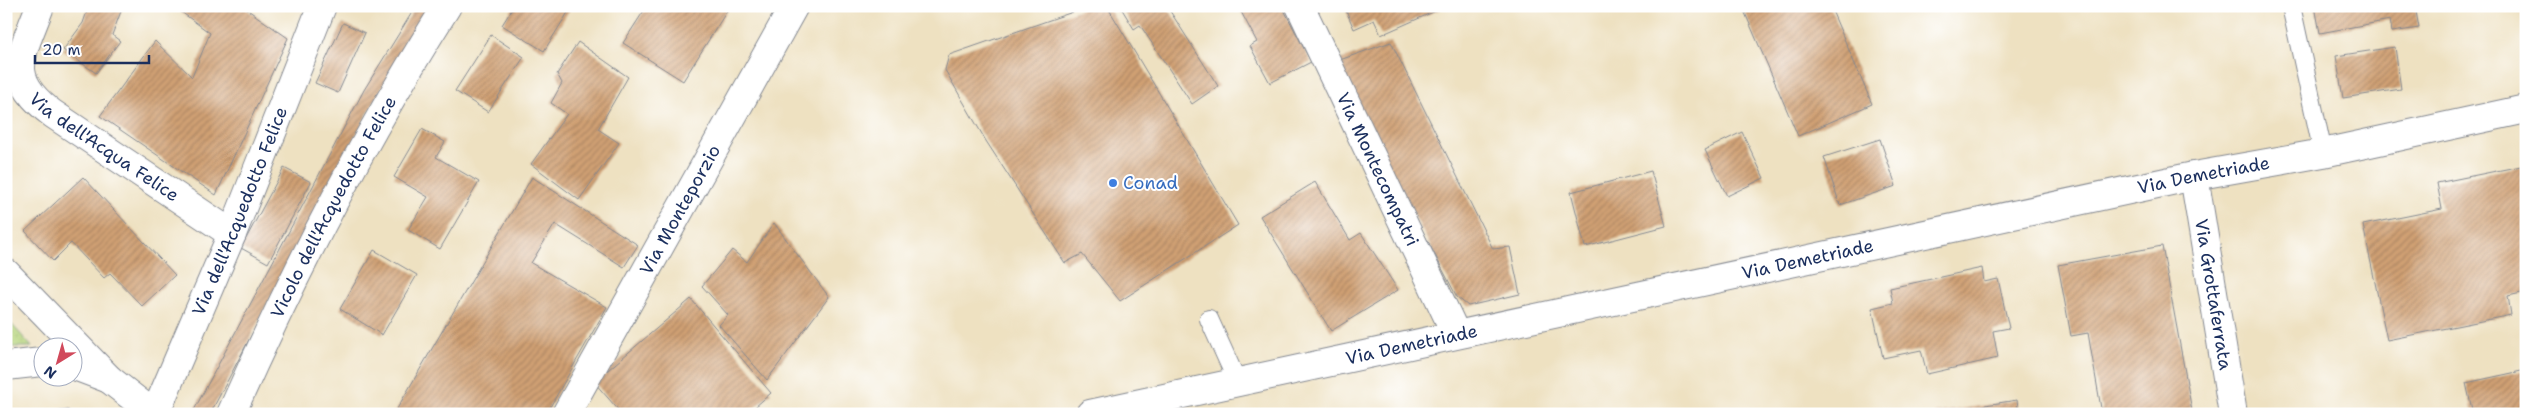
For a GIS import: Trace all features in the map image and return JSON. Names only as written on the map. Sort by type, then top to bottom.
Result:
[{"type":"street","name":"Via dell'Acqua Felice","points":[[40,6],[20,65],[23,80],[33,96],[53,114],[232,234]]},
{"type":"street","name":"Via dell'Acquedotto Felice","points":[[155,414],[232,234],[322,6]]},
{"type":"street","name":"Vicolo dell'Acquedotto Felice","points":[[230,414],[251,366],[325,216],[447,6]]},
{"type":"street","name":"Via Monteporzio","points":[[566,414],[794,6]]},
{"type":"street","name":"Via Montecompatri","points":[[1300,6],[1456,334]]},
{"type":"street","name":"Via Demetriade","points":[[1090,414],[2194,176],[2323,152],[2526,109]]},
{"type":"street","name":"Via Grottaferrata","points":[[2194,176],[2233,414]]},
{"type":"street","points":[[6,273],[109,379],[155,414]]},
{"type":"street","points":[[6,366],[32,363]]},
{"type":"street","points":[[82,369],[109,379]]},
{"type":"lane","points":[[2291,6],[2323,152]]},
{"type":"lane","points":[[1209,319],[1237,381]]},
{"type":"green space","points":[[6,318],[32,347],[6,347]]},
{"type":"building","points":[[89,6],[123,6],[112,35],[120,41],[96,73],[63,50],[83,23]]},
{"type":"building","points":[[173,6],[242,6],[288,38],[216,195],[100,116],[155,41],[192,77],[210,33]]},
{"type":"building","points":[[416,6],[433,6],[377,96],[210,414],[192,414],[364,90]]},
{"type":"building","points":[[514,6],[572,6],[544,51],[502,25]]},
{"type":"building","points":[[647,6],[730,6],[683,81],[623,43]]},
{"type":"building","name":"Conad","points":[[1090,6],[1107,6],[1238,225],[1120,301],[1082,254],[1065,263],[986,141],[945,70],[949,55]]},
{"type":"building","points":[[1120,6],[1171,6],[1168,8],[1218,86],[1192,104],[1140,25],[1134,29]]},
{"type":"building","points":[[1238,6],[1282,6],[1311,62],[1270,83],[1250,46],[1257,42]]},
{"type":"building","points":[[1344,6],[1447,6],[1381,35],[1374,20],[1354,29]]},
{"type":"building","points":[[1742,6],[1830,6],[1872,104],[1798,136]]},
{"type":"building","points":[[2315,6],[2415,6],[2419,28],[2392,32],[2390,20],[2320,33]]},
{"type":"building","points":[[343,23],[365,33],[338,93],[315,83]]},
{"type":"building","points":[[491,35],[524,57],[488,112],[455,91]]},
{"type":"building","points":[[578,42],[628,77],[598,129],[619,143],[579,200],[531,164],[567,114],[551,103],[562,83],[557,74]]},
{"type":"building","points":[[1391,42],[1493,249],[1510,247],[1520,294],[1468,306],[1457,297],[1334,62]]},
{"type":"building","points":[[2395,47],[2401,89],[2343,98],[2336,56]]},
{"type":"building","points":[[422,129],[445,142],[436,157],[479,182],[440,249],[408,230],[428,197],[394,177]]},
{"type":"building","points":[[1742,132],[1764,178],[1727,196],[1705,150]]},
{"type":"building","points":[[1880,139],[1896,186],[1840,205],[1824,157]]},
{"type":"building","points":[[2526,165],[2526,292],[2508,296],[2511,315],[2387,340],[2363,225],[2442,209],[2437,183]]},
{"type":"building","points":[[284,168],[311,182],[268,263],[241,248]]},
{"type":"building","points":[[1651,171],[1666,226],[1585,247],[1571,192]]},
{"type":"building","points":[[83,177],[175,275],[142,306],[110,273],[104,278],[71,243],[53,261],[25,231]]},
{"type":"building","points":[[532,177],[638,245],[624,267],[555,224],[531,263],[607,307],[546,414],[394,414]]},
{"type":"building","points":[[1315,182],[1350,240],[1361,233],[1398,290],[1331,331],[1260,216]]},
{"type":"building","points":[[774,223],[829,297],[767,380],[719,325],[728,315],[702,286],[732,250],[747,262]]},
{"type":"building","points":[[2162,246],[2192,411],[2179,414],[2102,414],[2088,333],[2071,336],[2058,265]]},
{"type":"building","points":[[374,250],[417,275],[382,335],[340,309]]},
{"type":"building","points":[[1982,268],[1984,282],[1998,279],[2009,328],[1993,331],[1998,358],[1927,374],[1921,350],[1883,358],[1872,308],[1893,303],[1890,288]]},
{"type":"building","points":[[691,299],[771,393],[747,414],[622,414],[594,382]]},
{"type":"building","points":[[2526,370],[2526,414],[2473,414],[2466,383]]},
{"type":"building","points":[[2017,400],[2019,414],[1935,414],[1935,413]]},
{"type":"building","points":[[68,410],[73,414],[47,414],[47,413]]},
{"type":"place","name":"Conad","points":[[1113,183]]}]
